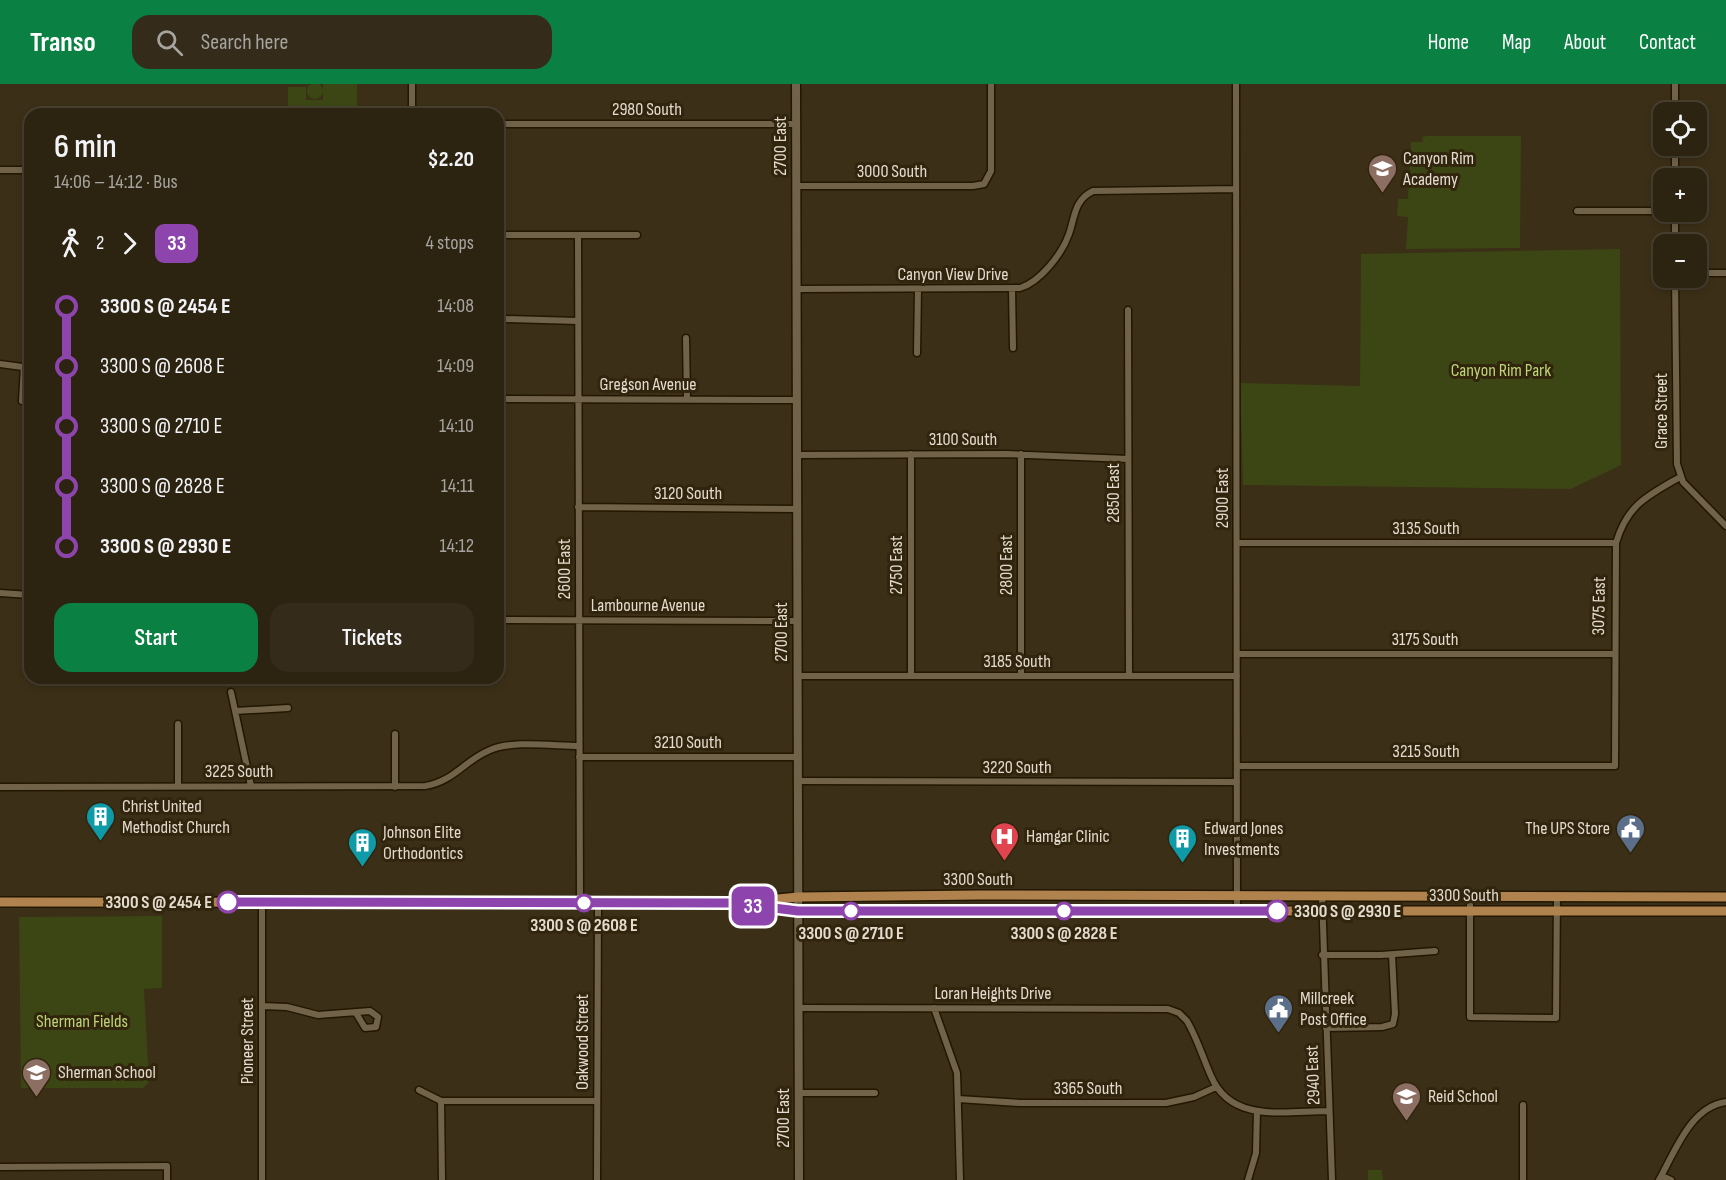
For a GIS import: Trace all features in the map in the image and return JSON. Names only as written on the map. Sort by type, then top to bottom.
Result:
[{"type":"main road","name":"3300 South","points":[[0,902],[735,903],[798,897],[1726,897]]},
{"type":"main road","name":"3300 South","points":[[735,903],[798,911],[1726,911]]},
{"type":"street","points":[[412,84],[412,108]]},
{"type":"street","name":"2700 East","points":[[796,84],[799,1180]]},
{"type":"street","name":"3000 South","points":[[796,186],[973,186],[986,181],[991,171],[991,84]]},
{"type":"street","name":"2900 East","points":[[1236,84],[1237,911]]},
{"type":"street","points":[[1675,84],[1675,102]]},
{"type":"street","name":"2980 South","points":[[504,124],[796,124]]},
{"type":"street","points":[[0,170],[24,170]]},
{"type":"street","name":"Canyon View Drive","points":[[797,289],[1012,289],[1029,284],[1044,271],[1067,239],[1077,206],[1088,194],[1103,189],[1236,189]]},
{"type":"street","points":[[1577,211],[1653,211]]},
{"type":"street","points":[[504,235],[637,235]]},
{"type":"street","name":"2600 East","points":[[578,235],[579,903]]},
{"type":"street","points":[[1707,273],[1726,273]]},
{"type":"street","name":"Grace Street","points":[[1675,288],[1676,458],[1680,477]]},
{"type":"street","points":[[917,353],[918,289]]},
{"type":"street","points":[[1012,289],[1013,348]]},
{"type":"street","name":"2850 East","points":[[1128,310],[1129,676]]},
{"type":"street","points":[[505,319],[578,321]]},
{"type":"street","points":[[686,338],[687,399]]},
{"type":"street","points":[[0,364],[24,368]]},
{"type":"street","points":[[22,401],[24,388]]},
{"type":"street","name":"Gregson Avenue","points":[[504,399],[797,400]]},
{"type":"street","name":"2750 East","points":[[910,454],[911,676]]},
{"type":"street","name":"3100 South","points":[[797,455],[1020,454],[1128,459]]},
{"type":"street","name":"2800 East","points":[[1020,454],[1021,676]]},
{"type":"street","points":[[1680,477],[1726,526]]},
{"type":"street","name":"3075 East","points":[[1614,766],[1616,543],[1622,522],[1632,508],[1680,477]]},
{"type":"street","name":"3120 South","points":[[579,507],[797,509]]},
{"type":"street","name":"3135 South","points":[[1237,543],[1616,543]]},
{"type":"street","points":[[0,593],[24,595]]},
{"type":"street","name":"Lambourne Avenue","points":[[504,620],[797,621]]},
{"type":"street","name":"3175 South","points":[[1237,654],[1614,654]]},
{"type":"street","name":"3185 South","points":[[798,676],[1237,676]]},
{"type":"street","points":[[231,692],[251,786]]},
{"type":"street","points":[[235,711],[288,708]]},
{"type":"street","points":[[178,724],[178,786]]},
{"type":"street","points":[[395,734],[395,787]]},
{"type":"street","name":"3225 South","points":[[0,787],[395,787],[440,783],[490,750],[502,746],[579,746]]},
{"type":"street","name":"3210 South","points":[[579,756],[798,757]]},
{"type":"street","name":"3215 South","points":[[1237,766],[1614,766]]},
{"type":"street","name":"3220 South","points":[[798,781],[1237,782]]},
{"type":"street","name":"2940 East","points":[[1322,896],[1322,955],[1332,1180]]},
{"type":"street","points":[[1470,897],[1470,1017],[1556,1017],[1557,896]]},
{"type":"street","name":"Pioneer Street","points":[[262,902],[262,1180]]},
{"type":"street","name":"Oakwood Street","points":[[597,1180],[598,903]]},
{"type":"street","points":[[1322,955],[1392,955],[1435,951]]},
{"type":"street","points":[[1326,1028],[1382,1028],[1393,1024],[1395,1014],[1392,955]]},
{"type":"street","points":[[262,1006],[287,1007],[318,1015],[356,1013]]},
{"type":"street","name":"Loran Heights Drive","points":[[799,1008],[1162,1008],[1184,1016],[1216,1088]]},
{"type":"street","points":[[934,1008],[955,1068],[960,1180]]},
{"type":"street","points":[[1216,1088],[1231,1103],[1257,1111],[1329,1111]]},
{"type":"street","name":"3365 South","points":[[958,1099],[1011,1103],[1166,1103],[1194,1097],[1216,1088]]},
{"type":"street","points":[[419,1090],[441,1101],[597,1101]]},
{"type":"street","points":[[799,1093],[876,1093]]},
{"type":"street","points":[[441,1101],[442,1180]]},
{"type":"street","points":[[1671,1180],[1660,1178],[1698,1116],[1709,1107],[1726,1102]]},
{"type":"street","points":[[1523,1105],[1523,1180]]},
{"type":"street","points":[[1248,1180],[1256,1153],[1257,1111]]},
{"type":"street","points":[[0,1167],[167,1166],[167,1180]]},
{"type":"green space","points":[[315,83],[321,85],[323,91],[321,97],[315,99],[309,97],[307,91],[309,85]]},
{"type":"green space","points":[[323,84],[357,84],[357,108],[288,108],[288,87],[306,87],[306,100],[323,100]]},
{"type":"green space","points":[[1521,136],[1520,248],[1406,249],[1408,217],[1397,216],[1398,199],[1408,199],[1411,142],[1423,142],[1422,137]]},
{"type":"green space","name":"Canyon Rim Park","points":[[1620,249],[1621,465],[1571,489],[1243,485],[1240,383],[1360,386],[1361,254]]},
{"type":"green space","name":"Sherman Fields","points":[[162,916],[162,988],[144,989],[149,1082],[143,1088],[21,1088],[19,917]]},
{"type":"green space","points":[[1368,1170],[1382,1170],[1383,1180],[1368,1180]]},
{"type":"bus line","name":"33","points":[[228,902],[735,903],[798,911],[1277,911]]},
{"type":"place","name":"Canyon Rim Academy","points":[[1382,194]]},
{"type":"place","name":"Christ United Methodist Church","points":[[101,842]]},
{"type":"place","name":"The UPS Store","points":[[1631,854]]},
{"type":"place","name":"Hamgar Clinic","points":[[1005,862]]},
{"type":"place","name":"Edward Jones Investments","points":[[1183,864]]},
{"type":"place","name":"Johnson Elite Orthodontics","points":[[362,868]]},
{"type":"place","name":"3300 S @ 2454 E","points":[[228,902]]},
{"type":"place","name":"3300 S @ 2608 E","points":[[584,903]]},
{"type":"place","name":"3300 S @ 2710 E","points":[[851,911]]},
{"type":"place","name":"3300 S @ 2828 E","points":[[1064,911]]},
{"type":"place","name":"3300 S @ 2930 E","points":[[1277,911]]},
{"type":"place","name":"Millcreek Post Office","points":[[1279,1034]]},
{"type":"place","name":"Sherman School","points":[[37,1098]]},
{"type":"place","name":"Reid School","points":[[1407,1122]]}]
